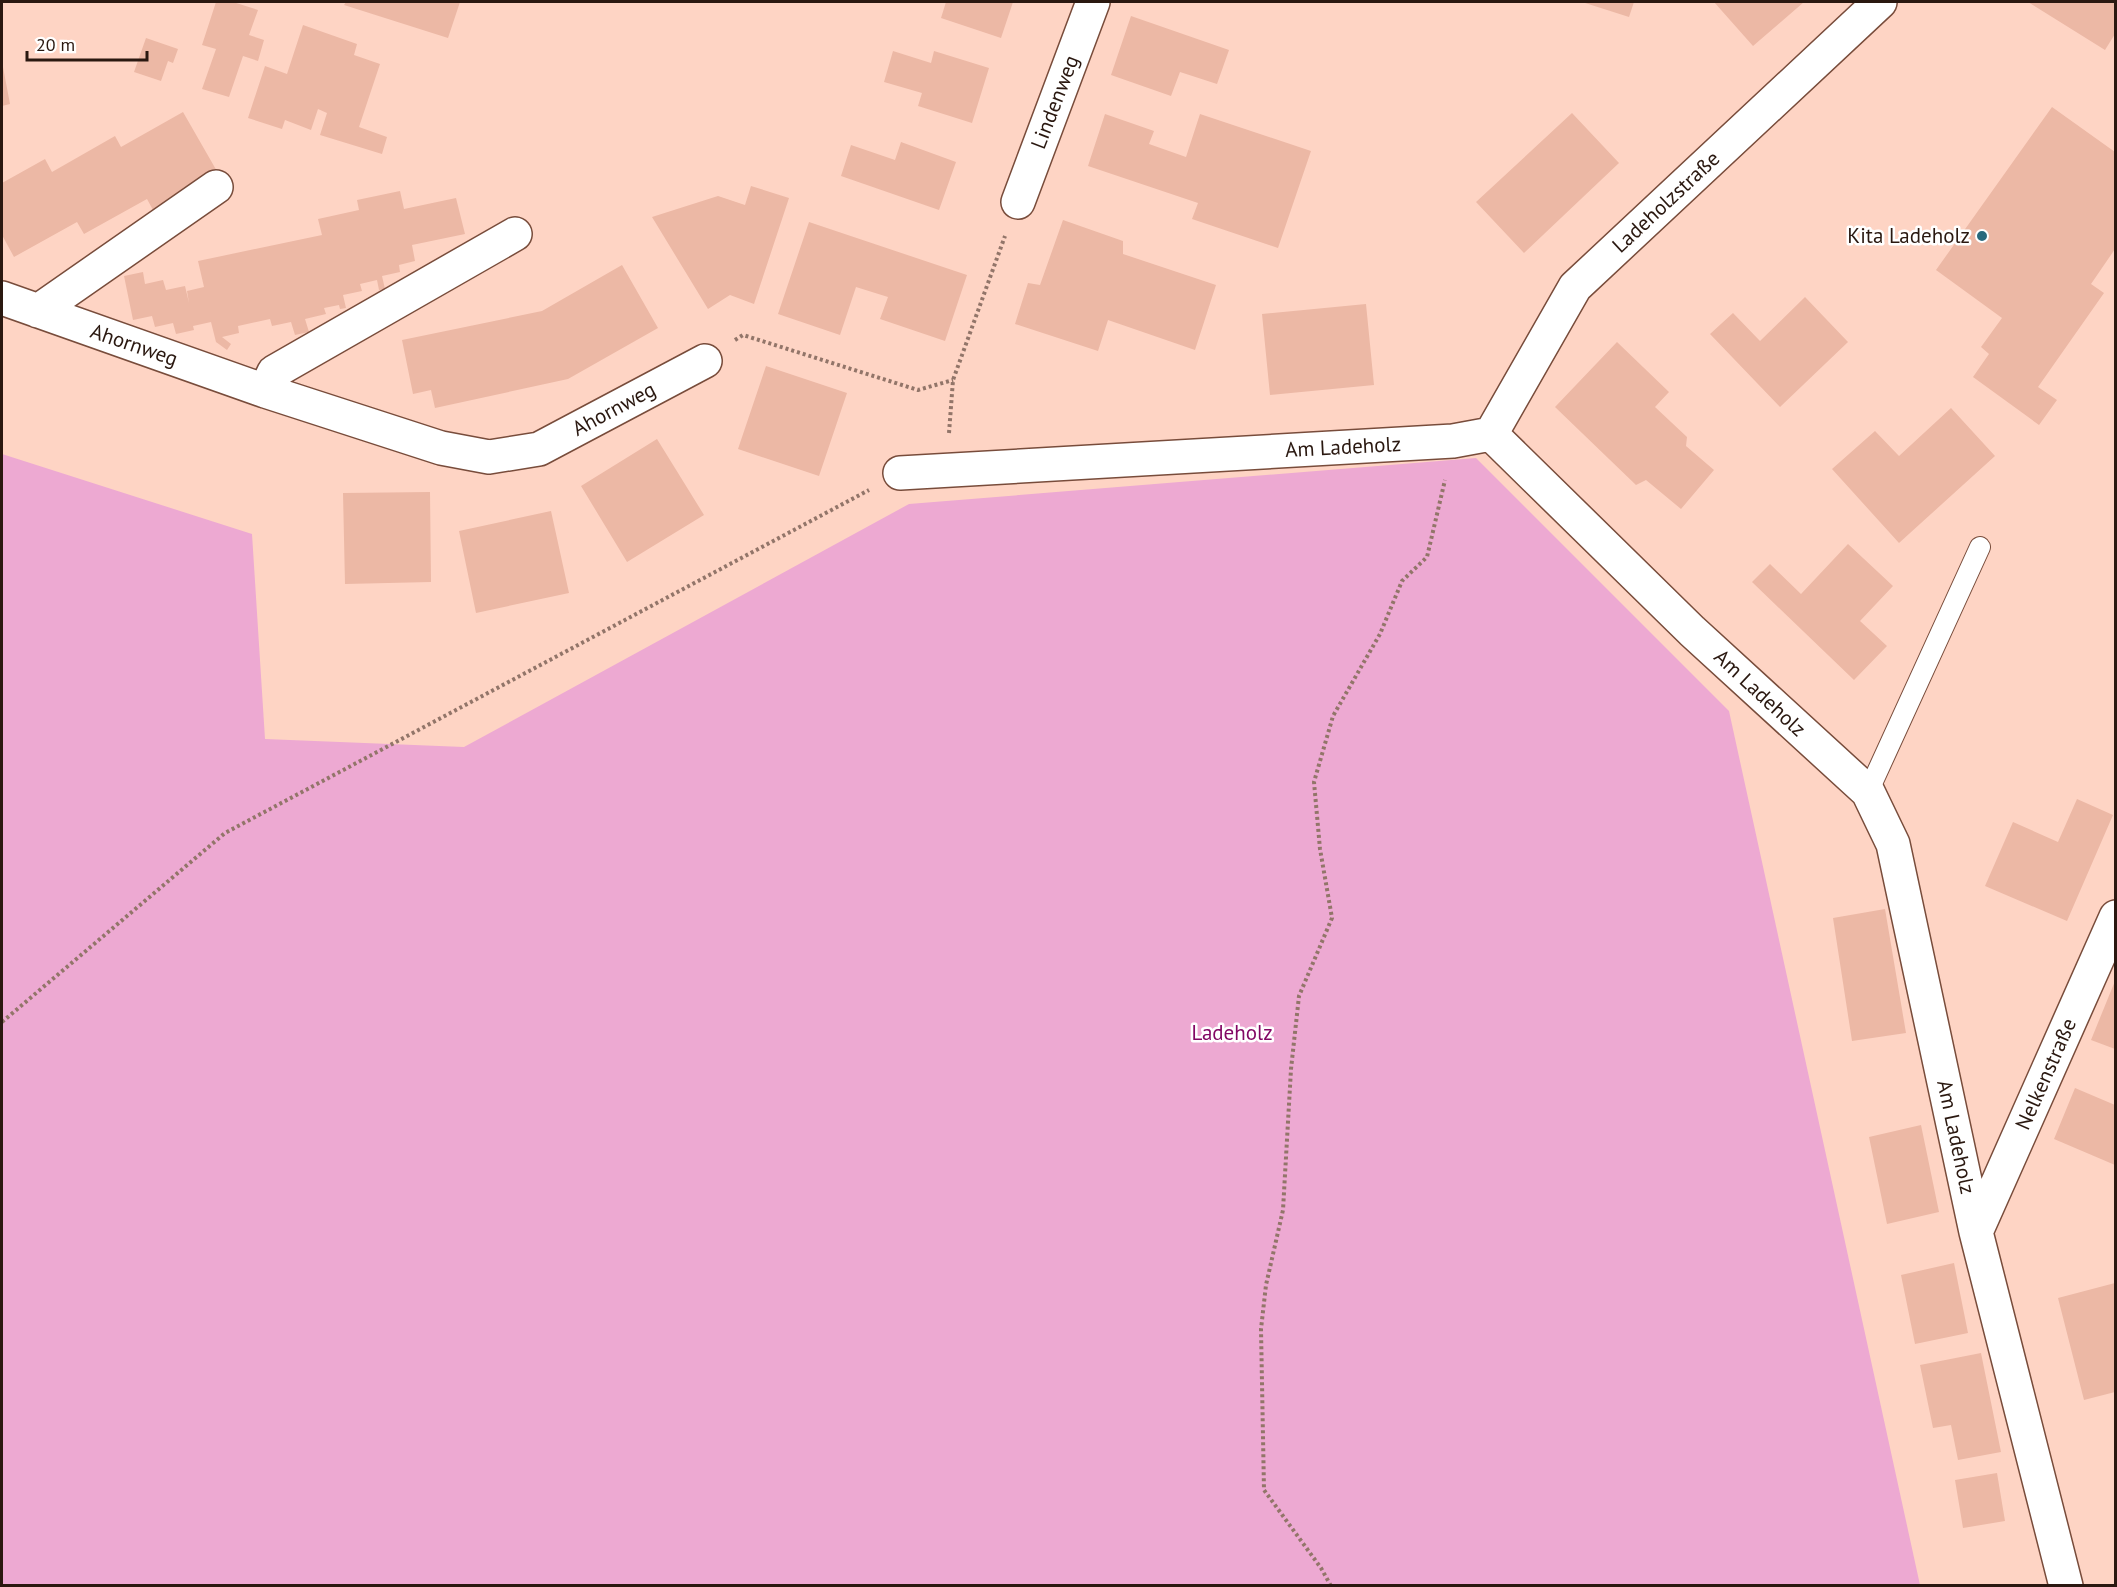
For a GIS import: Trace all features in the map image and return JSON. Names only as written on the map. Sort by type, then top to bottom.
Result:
[{"type":"street","name":"Lindenweg","points":[[1018,202],[1093,2]]},
{"type":"street","name":"Ladeholzstraße","points":[[1491,434],[1575,287],[1880,2]]},
{"type":"street","points":[[38,311],[216,187]]},
{"type":"street","points":[[265,390],[274,372],[515,234]]},
{"type":"street","name":"Ahornweg","points":[[2,298],[265,390],[441,448],[489,457],[539,449],[705,361]]},
{"type":"street","name":"Am Ladeholz","points":[[900,473],[1453,441],[1491,434],[1692,631],[1868,792],[1893,844],[1976,1232],[2067,1586]]},
{"type":"street","name":"Nelkenstraße","points":[[1976,1232],[2115,917]]},
{"type":"lane","points":[[1868,792],[1980,547]]},
{"type":"path","points":[[947,471],[953,380],[1018,202]]},
{"type":"path","points":[[705,361],[743,335],[918,390],[953,380]]},
{"type":"path","points":[[1332,1586],[1264,1490],[1261,1329],[1266,1285],[1283,1210],[1291,1069],[1299,996],[1332,918],[1320,849],[1314,782],[1333,716],[1380,634],[1402,581],[1427,557],[1453,441]]},
{"type":"path","points":[[2,1022],[225,833],[900,473]]},
{"type":"green space","name":"Ladeholz","points":[[2,454],[252,534],[265,739],[464,747],[909,504],[1476,458],[1729,711],[1920,1585],[2,1585]]},
{"type":"building","points":[[216,2],[233,2],[258,10],[249,35],[264,40],[258,61],[243,56],[229,97],[202,89],[216,49],[202,45]]},
{"type":"building","points":[[346,2],[460,2],[448,38],[344,5]]},
{"type":"building","points":[[946,2],[1013,2],[1001,38],[941,18]]},
{"type":"building","points":[[1582,2],[1634,2],[1629,17]]},
{"type":"building","points":[[1714,2],[1804,2],[1753,46]]},
{"type":"building","points":[[2028,2],[2115,2],[2115,34],[2105,50]]},
{"type":"building","points":[[1131,16],[1229,50],[1217,84],[1180,72],[1171,96],[1111,75]]},
{"type":"building","points":[[303,25],[357,44],[354,55],[380,64],[359,127],[387,137],[382,154],[320,135],[327,113],[318,109],[311,130],[285,120],[282,129],[248,118],[265,66],[287,74]]},
{"type":"building","points":[[146,38],[178,49],[173,63],[168,61],[161,81],[134,72]]},
{"type":"building","points":[[893,51],[931,63],[934,51],[989,68],[972,123],[918,106],[922,93],[884,82]]},
{"type":"building","points":[[2,67],[10,104],[2,106]]},
{"type":"building","points":[[2052,107],[2115,152],[2115,249],[2091,284],[2104,293],[2038,387],[2057,400],[2039,425],[1973,377],[1989,354],[1981,347],[2002,318],[1936,270]]},
{"type":"building","points":[[183,112],[218,173],[153,210],[147,199],[84,234],[77,222],[14,257],[2,235],[2,183],[45,159],[52,172],[115,136],[121,147]]},
{"type":"building","points":[[1572,113],[1619,163],[1524,253],[1476,202]]},
{"type":"building","points":[[1105,114],[1154,131],[1149,144],[1186,157],[1200,114],[1311,151],[1278,248],[1192,219],[1198,203],[1088,166]]},
{"type":"building","points":[[901,142],[956,162],[939,210],[841,176],[851,145],[895,160]]},
{"type":"building","points":[[751,186],[789,198],[754,304],[730,295],[708,309],[652,217],[718,196],[745,205]]},
{"type":"building","points":[[400,191],[404,209],[456,198],[465,234],[412,245],[415,261],[399,265],[400,272],[382,276],[385,289],[379,290],[377,280],[360,284],[362,291],[343,295],[346,308],[340,309],[339,305],[324,308],[326,314],[305,319],[309,332],[295,335],[291,322],[272,326],[270,319],[238,326],[239,333],[222,337],[231,344],[227,350],[216,342],[211,322],[193,326],[194,330],[176,334],[173,323],[155,327],[152,316],[133,320],[124,276],[143,272],[145,284],[163,280],[166,290],[185,286],[189,303],[187,291],[204,287],[198,261],[322,235],[318,219],[359,210],[357,200]]},
{"type":"building","points":[[1063,220],[1123,241],[1123,254],[1216,285],[1195,350],[1108,320],[1098,351],[1015,324],[1028,283],[1040,285]]},
{"type":"building","points":[[809,222],[967,275],[945,341],[880,319],[888,297],[856,287],[840,335],[778,314]]},
{"type":"building","points":[[622,265],[658,328],[568,379],[435,408],[431,390],[413,394],[402,340],[542,311]]},
{"type":"building","points":[[1805,297],[1848,342],[1780,407],[1710,334],[1733,313],[1760,341]]},
{"type":"building","points":[[1366,304],[1374,385],[1270,395],[1262,314]]},
{"type":"building","points":[[1617,342],[1669,392],[1655,407],[1687,437],[1686,446],[1714,470],[1681,509],[1646,480],[1636,485],[1555,407]]},
{"type":"building","points":[[766,366],[847,393],[819,476],[738,449]]},
{"type":"building","points":[[1951,408],[1995,456],[1899,543],[1832,469],[1875,431],[1899,456]]},
{"type":"building","points":[[657,439],[704,515],[627,562],[581,486]]},
{"type":"building","points":[[430,492],[431,582],[345,584],[343,493]]},
{"type":"building","points":[[551,511],[569,593],[476,613],[459,531]]},
{"type":"building","points":[[1848,544],[1893,586],[1860,621],[1887,646],[1854,680],[1752,582],[1770,564],[1801,594]]},
{"type":"building","points":[[2077,799],[2113,815],[2067,921],[1985,886],[2013,822],[2058,842]]},
{"type":"building","points":[[1885,909],[1906,1033],[1852,1041],[1833,918]]},
{"type":"building","points":[[2115,981],[2115,1049],[2091,1040]]},
{"type":"building","points":[[2075,1088],[2115,1105],[2115,1165],[2054,1139]]},
{"type":"building","points":[[1921,1125],[1939,1212],[1887,1224],[1869,1137]]},
{"type":"building","points":[[1954,1263],[1968,1333],[1915,1344],[1901,1275]]},
{"type":"building","points":[[2115,1283],[2115,1392],[2084,1400],[2058,1298]]},
{"type":"building","points":[[1981,1353],[2001,1452],[1958,1460],[1951,1425],[1933,1428],[1920,1365]]},
{"type":"building","points":[[1997,1473],[2005,1521],[1963,1528],[1955,1480]]},
{"type":"place","name":"Kita Ladeholz","points":[[1982,236]]}]
